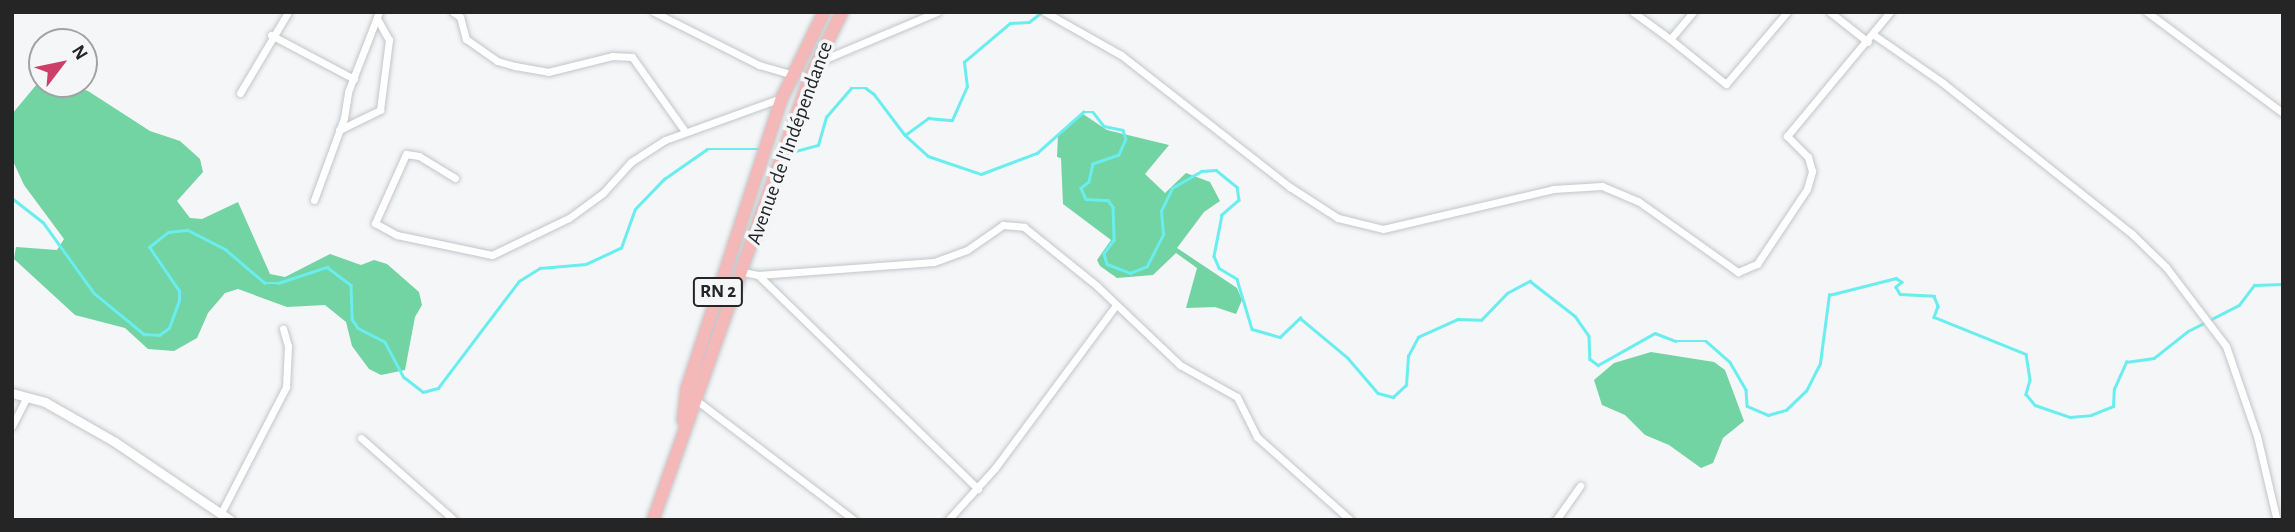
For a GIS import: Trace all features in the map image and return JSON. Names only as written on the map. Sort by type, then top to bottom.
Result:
[{"type":"main road","name":"Avenue de l'Indépendance","points":[[682,431],[687,387],[782,98],[791,74],[824,12]]},
{"type":"main road","name":"Avenue de l'Indépendance","points":[[653,520],[682,431],[743,272],[817,62],[842,12]]},
{"type":"street","points":[[240,93],[271,35],[288,12]]},
{"type":"street","points":[[453,12],[460,17],[466,39],[497,61],[531,70],[548,72],[612,56],[632,57],[684,130]]},
{"type":"street","points":[[654,12],[759,65],[791,74]]},
{"type":"street","points":[[817,62],[937,12]]},
{"type":"street","points":[[1045,12],[1121,55],[1290,187],[1338,218],[1383,229],[1553,189],[1602,186],[1638,201],[1738,272],[1757,264],[1807,189],[1812,171],[1808,157],[1787,136],[1874,35],[1889,12]]},
{"type":"street","points":[[1633,12],[1726,84],[1787,12]]},
{"type":"street","points":[[1670,39],[1693,12]]},
{"type":"street","points":[[1830,12],[1868,42]]},
{"type":"street","points":[[2147,12],[2283,113]]},
{"type":"street","points":[[314,200],[378,15]]},
{"type":"street","points":[[339,130],[380,110],[389,40],[378,15]]},
{"type":"street","points":[[271,35],[354,79]]},
{"type":"street","points":[[1874,35],[1943,83],[2132,234],[2166,267],[2226,346],[2257,436],[2276,517]]},
{"type":"street","points":[[455,178],[419,156],[406,154],[375,223],[397,235],[492,255],[569,218],[603,193],[631,162],[684,130],[782,98]]},
{"type":"street","points":[[743,272],[758,275],[945,260],[1013,223],[1054,250],[1180,365],[1237,397],[1257,438],[1350,520]]},
{"type":"street","points":[[758,275],[978,489]]},
{"type":"street","points":[[948,520],[978,489],[1116,305]]},
{"type":"street","points":[[12,393],[45,402],[115,442],[227,517],[286,387],[288,346],[283,329]]},
{"type":"street","points":[[12,426],[27,397]]},
{"type":"street","points":[[696,400],[854,520]]},
{"type":"street","points":[[361,438],[454,520]]},
{"type":"street","points":[[1556,520],[1580,486]]},
{"type":"green space","points":[[28,95],[28,98],[98,97],[150,131],[180,141],[200,159],[203,172],[177,201],[190,218],[202,219],[238,202],[270,274],[285,277],[330,254],[361,265],[374,260],[387,264],[419,292],[422,305],[415,317],[405,370],[381,375],[369,369],[352,346],[346,322],[325,305],[287,307],[238,289],[225,293],[208,313],[197,338],[174,351],[148,349],[125,328],[75,315],[14,259],[16,247],[57,250],[64,239],[24,185],[12,159],[12,114]]},
{"type":"green space","points":[[1083,114],[1107,130],[1169,145],[1145,174],[1165,193],[1186,173],[1210,182],[1220,201],[1204,212],[1177,248],[1237,288],[1242,300],[1236,314],[1215,307],[1186,308],[1197,268],[1176,253],[1153,275],[1117,278],[1100,266],[1097,260],[1111,240],[1063,204],[1061,158],[1057,157],[1058,135]]},
{"type":"green space","points":[[1651,352],[1714,362],[1725,370],[1744,421],[1723,438],[1713,463],[1701,468],[1669,445],[1645,435],[1625,415],[1602,405],[1594,380],[1614,363]]},
{"type":"waterway","points":[[905,135],[928,118],[952,120],[967,87],[964,62],[1010,23],[1029,22],[1042,12]]},
{"type":"waterway","points":[[788,153],[818,145],[826,117],[851,88],[866,88],[874,94],[905,135],[928,156],[981,174],[1037,153],[1083,112],[1093,112],[1104,126],[1123,130],[1126,139],[1119,155],[1093,164],[1089,182],[1081,188],[1086,199],[1108,200],[1113,207],[1114,240],[1104,254],[1107,264],[1130,273],[1147,266],[1163,234],[1161,211],[1172,188],[1201,171],[1216,170],[1237,187],[1239,200],[1222,215],[1214,256],[1219,268],[1237,279],[1252,329],[1280,337],[1300,318],[1348,358],[1378,393],[1393,397],[1406,385],[1408,356],[1418,337],[1458,319],[1481,320],[1507,293],[1530,281],[1575,316],[1589,336],[1590,359],[1598,365],[1655,333],[1676,341],[1706,341],[1730,362],[1746,390],[1747,406],[1768,415],[1786,410],[1806,391],[1820,363],[1829,295],[1896,278],[1902,282],[1896,287],[1900,294],[1934,296],[1938,306],[1934,317],[2026,354],[2030,380],[2026,394],[2035,405],[2070,417],[2091,415],[2113,406],[2114,389],[2126,362],[2154,358],[2188,331],[2239,305],[2254,285],[2283,284]]},
{"type":"waterway","points":[[12,198],[43,222],[94,293],[144,334],[159,335],[169,328],[179,301],[179,291],[149,247],[168,232],[188,230],[225,249],[265,283],[278,283],[327,267],[351,285],[352,319],[358,328],[385,342],[404,377],[423,392],[438,388],[519,281],[540,268],[586,264],[621,248],[635,209],[664,179],[707,149],[760,149]]}]
